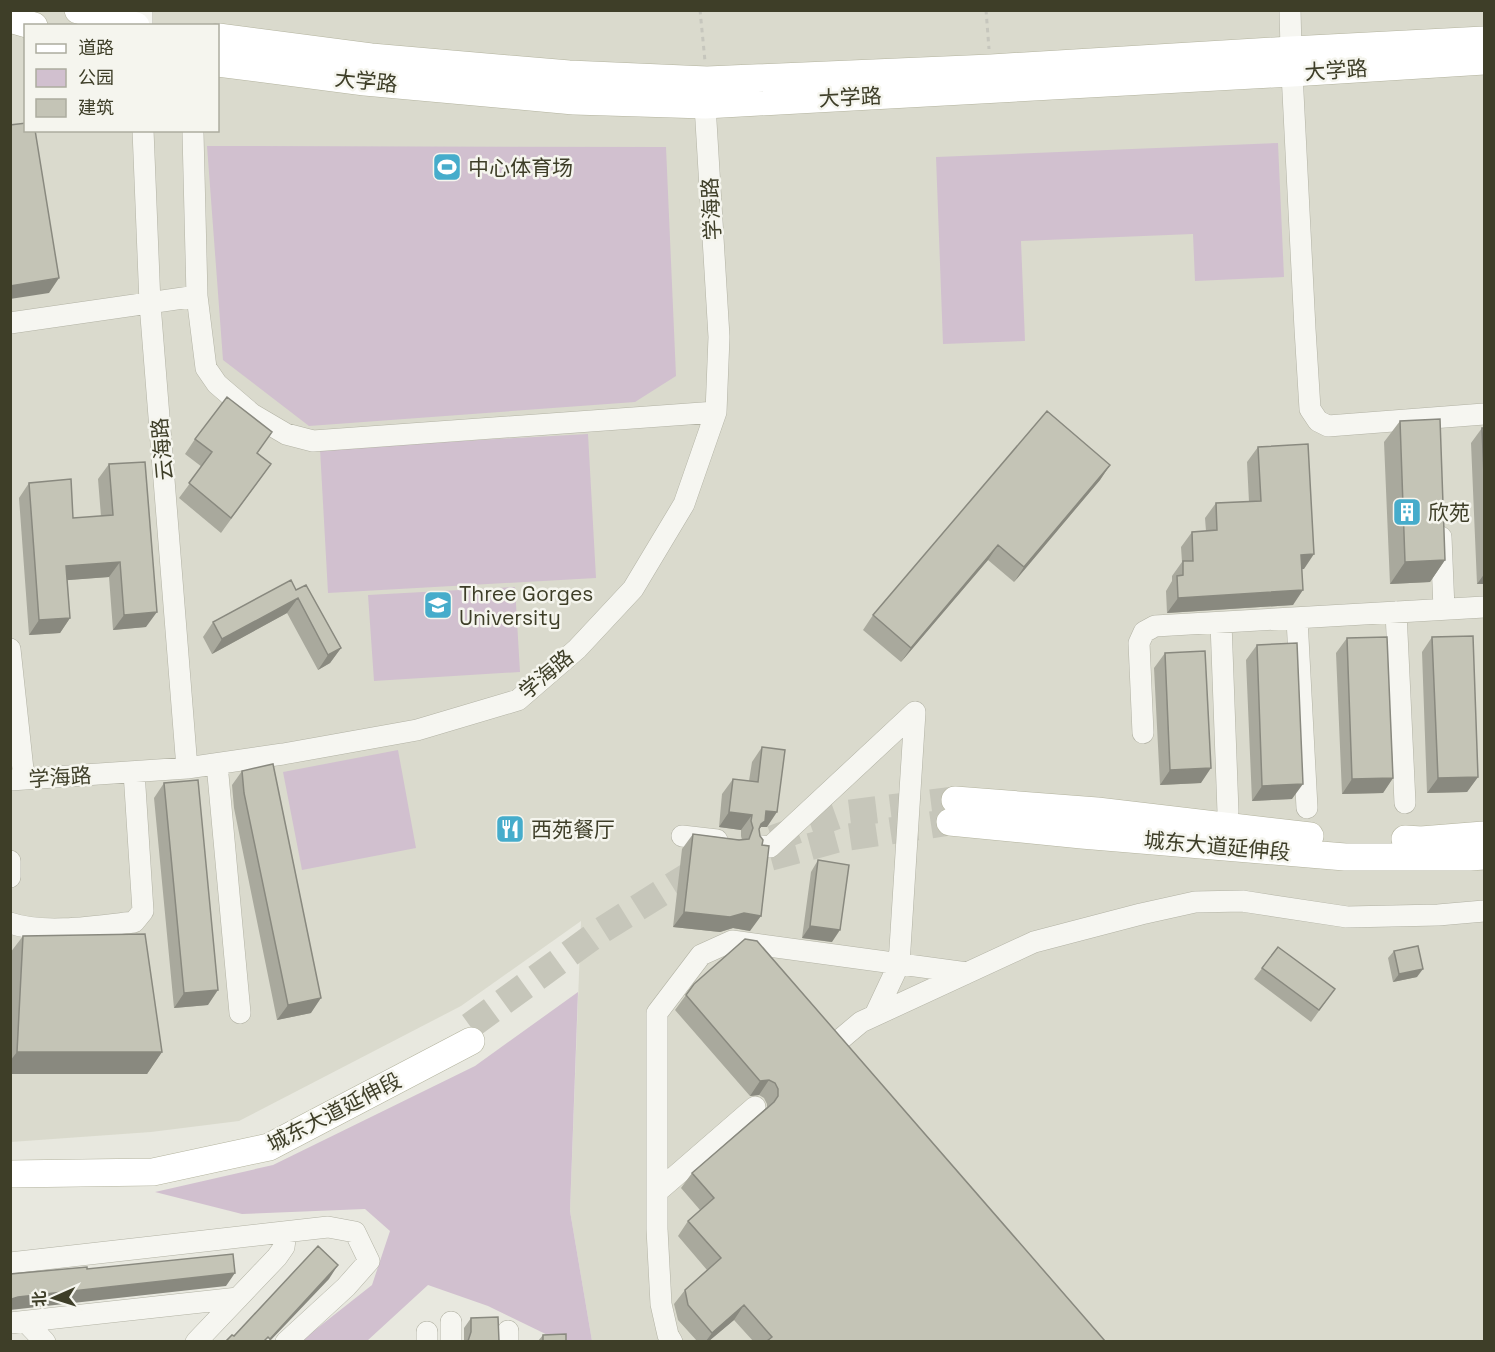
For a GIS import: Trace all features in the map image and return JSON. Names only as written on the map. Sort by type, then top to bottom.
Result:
[{"type":"main road","points":[[78,10],[129,24]]},
{"type":"main road","points":[[10,19],[27,24]]},
{"type":"main road","name":"大学路","points":[[219,37],[394,59],[569,74],[706,93]]},
{"type":"main road","name":"大学路","points":[[1291,61],[1485,40]]},
{"type":"main road","name":"大学路","points":[[219,63],[365,82],[574,101],[706,93],[991,68],[1291,61],[1485,61]]},
{"type":"main road","name":"城东大道延伸段","points":[[1485,835],[1421,840],[1335,839],[1097,811],[952,811],[1093,836],[1345,857],[1485,856]]},
{"type":"main road","name":"城东大道延伸段","points":[[10,1162],[142,1159],[270,1135],[470,1034],[269,1147],[153,1172],[10,1174]]},
{"type":"street","points":[[1290,10],[1310,409],[1318,421],[1328,426],[1485,414]]},
{"type":"street","name":"学海路","points":[[17,780],[187,768],[283,754],[417,730],[518,700],[577,649],[633,589],[684,504],[716,412],[718,337],[706,93]]},
{"type":"street","name":"云海路","points":[[143,132],[150,304],[187,768]]},
{"type":"street","points":[[191,132],[197,297],[206,368],[217,384],[252,414],[286,434],[313,441],[716,412]]},
{"type":"street","points":[[10,323],[197,297]]},
{"type":"street","points":[[1436,417],[1437,440]]},
{"type":"street","points":[[1440,519],[1444,609]]},
{"type":"street","points":[[1143,733],[1140,643],[1144,632],[1155,626],[1485,608]]},
{"type":"street","points":[[1396,612],[1405,803]]},
{"type":"street","points":[[1297,619],[1307,808]]},
{"type":"street","points":[[1221,624],[1228,813]]},
{"type":"street","points":[[10,649],[17,780]]},
{"type":"street","points":[[761,846],[770,847],[915,712],[899,964],[875,1015]]},
{"type":"street","points":[[217,764],[240,1013]]},
{"type":"street","points":[[10,923],[20,926],[65,929],[134,922],[143,911],[134,772]]},
{"type":"street","points":[[682,836],[730,842]]},
{"type":"street","points":[[10,861],[10,877]]},
{"type":"street","points":[[842,1038],[861,1022],[875,1015],[1035,942],[1195,902],[1242,902],[1347,917],[1438,915],[1485,911]]},
{"type":"street","points":[[672,1341],[668,1335],[661,1304],[657,1229],[657,1013],[700,955],[732,941],[967,973]]},
{"type":"street","points":[[657,1192],[755,1107]]},
{"type":"street","points":[[10,1263],[328,1227],[355,1232],[369,1261],[346,1287],[286,1341]]},
{"type":"street","points":[[196,1341],[277,1257],[284,1247],[286,1233]]},
{"type":"street","points":[[18,1322],[238,1299]]},
{"type":"street","points":[[18,1322],[45,1341]]},
{"type":"path","points":[[700,10],[706,93]]},
{"type":"path","points":[[986,10],[988,44]]},
{"type":"shaded area","name":"Three Gorges University","points":[[11,11],[1484,11],[1484,1341],[592,1341],[570,1211],[581,921],[461,1006],[239,1121],[151,1132],[11,1142]]},
{"type":"green space","points":[[1278,143],[1284,277],[1195,281],[1193,234],[1021,241],[1025,341],[943,344],[936,157]]},
{"type":"green space","points":[[207,146],[666,147],[676,376],[635,402],[309,426],[223,360]]},
{"type":"green space","points":[[588,434],[596,578],[328,593],[320,449]]},
{"type":"green space","points":[[515,587],[520,672],[374,681],[368,595]]},
{"type":"green space","points":[[398,750],[416,848],[302,870],[283,772]]},
{"type":"green space","points":[[578,992],[570,1211],[592,1341],[560,1341],[488,1306],[428,1285],[367,1341],[301,1341],[372,1285],[390,1231],[365,1209],[242,1214],[155,1192],[273,1165],[475,1066]]},
{"type":"building","points":[[24,123],[24,132],[35,132],[59,278],[10,286],[10,125]]},
{"type":"building","points":[[227,397],[272,432],[257,453],[271,464],[231,518],[189,483],[212,452],[195,439]]},
{"type":"building","points":[[1047,411],[1110,465],[1024,567],[998,545],[911,648],[873,615]]},
{"type":"building","points":[[1440,419],[1445,560],[1405,562],[1400,421]]},
{"type":"building","points":[[1482,428],[1485,428],[1485,499]]},
{"type":"building","points":[[1308,444],[1314,554],[1301,555],[1303,590],[1178,598],[1177,576],[1183,575],[1183,561],[1193,561],[1192,532],[1217,530],[1216,503],[1261,501],[1258,447]]},
{"type":"building","points":[[145,462],[157,612],[124,615],[120,562],[66,566],[70,618],[39,620],[29,483],[71,479],[73,518],[113,515],[109,464]]},
{"type":"building","points":[[291,580],[296,590],[306,585],[341,648],[328,655],[298,598],[222,639],[213,622]]},
{"type":"building","points":[[1473,636],[1478,777],[1438,778],[1432,637]]},
{"type":"building","points":[[1387,637],[1393,778],[1352,779],[1347,638]]},
{"type":"building","points":[[1297,643],[1303,784],[1262,786],[1257,645]]},
{"type":"building","points":[[1205,651],[1211,768],[1170,770],[1165,653]]},
{"type":"building","points":[[762,747],[785,750],[777,812],[766,811],[765,821],[759,829],[763,840],[762,845],[769,846],[761,916],[744,913],[730,917],[684,912],[693,834],[739,840],[749,839],[753,828],[752,815],[729,812],[733,779],[758,782]]},
{"type":"building","points":[[273,764],[321,998],[288,1005],[244,793],[242,771]]},
{"type":"building","points":[[198,780],[218,990],[184,993],[164,783]]},
{"type":"building","points":[[818,860],[849,865],[840,930],[810,926]]},
{"type":"building","points":[[145,934],[162,1052],[17,1052],[23,936]]},
{"type":"building","points":[[745,939],[757,941],[1105,1341],[767,1341],[772,1337],[744,1305],[712,1333],[688,1305],[685,1290],[721,1258],[688,1221],[714,1198],[692,1173],[774,1102],[778,1096],[778,1089],[775,1083],[769,1080],[760,1081],[686,995],[694,984]]},
{"type":"building","points":[[1418,946],[1423,969],[1399,974],[1394,951]]},
{"type":"building","points":[[1278,947],[1335,989],[1319,1010],[1262,968]]},
{"type":"building","points":[[318,1246],[338,1265],[270,1339],[268,1337],[264,1341],[226,1341],[232,1335],[234,1336]]},
{"type":"building","points":[[233,1254],[235,1273],[18,1297],[10,1301],[10,1274],[87,1267],[87,1269]]},
{"type":"building","points":[[498,1317],[499,1341],[468,1341],[471,1332],[471,1318]]},
{"type":"building","points":[[566,1334],[566,1341],[543,1341],[543,1335]]},
{"type":"tunnel","points":[[772,839],[842,814],[955,800]]},
{"type":"tunnel","points":[[731,868],[842,838],[950,822]]},
{"type":"tunnel","points":[[470,1026],[602,930],[709,863]]},
{"type":"place","name":"中心体育场","points":[[447,167]]},
{"type":"place","name":"欣苑","points":[[1407,512]]},
{"type":"place","name":"Three Gorges University","points":[[438,605]]},
{"type":"place","name":"西苑餐厅","points":[[510,829]]}]
